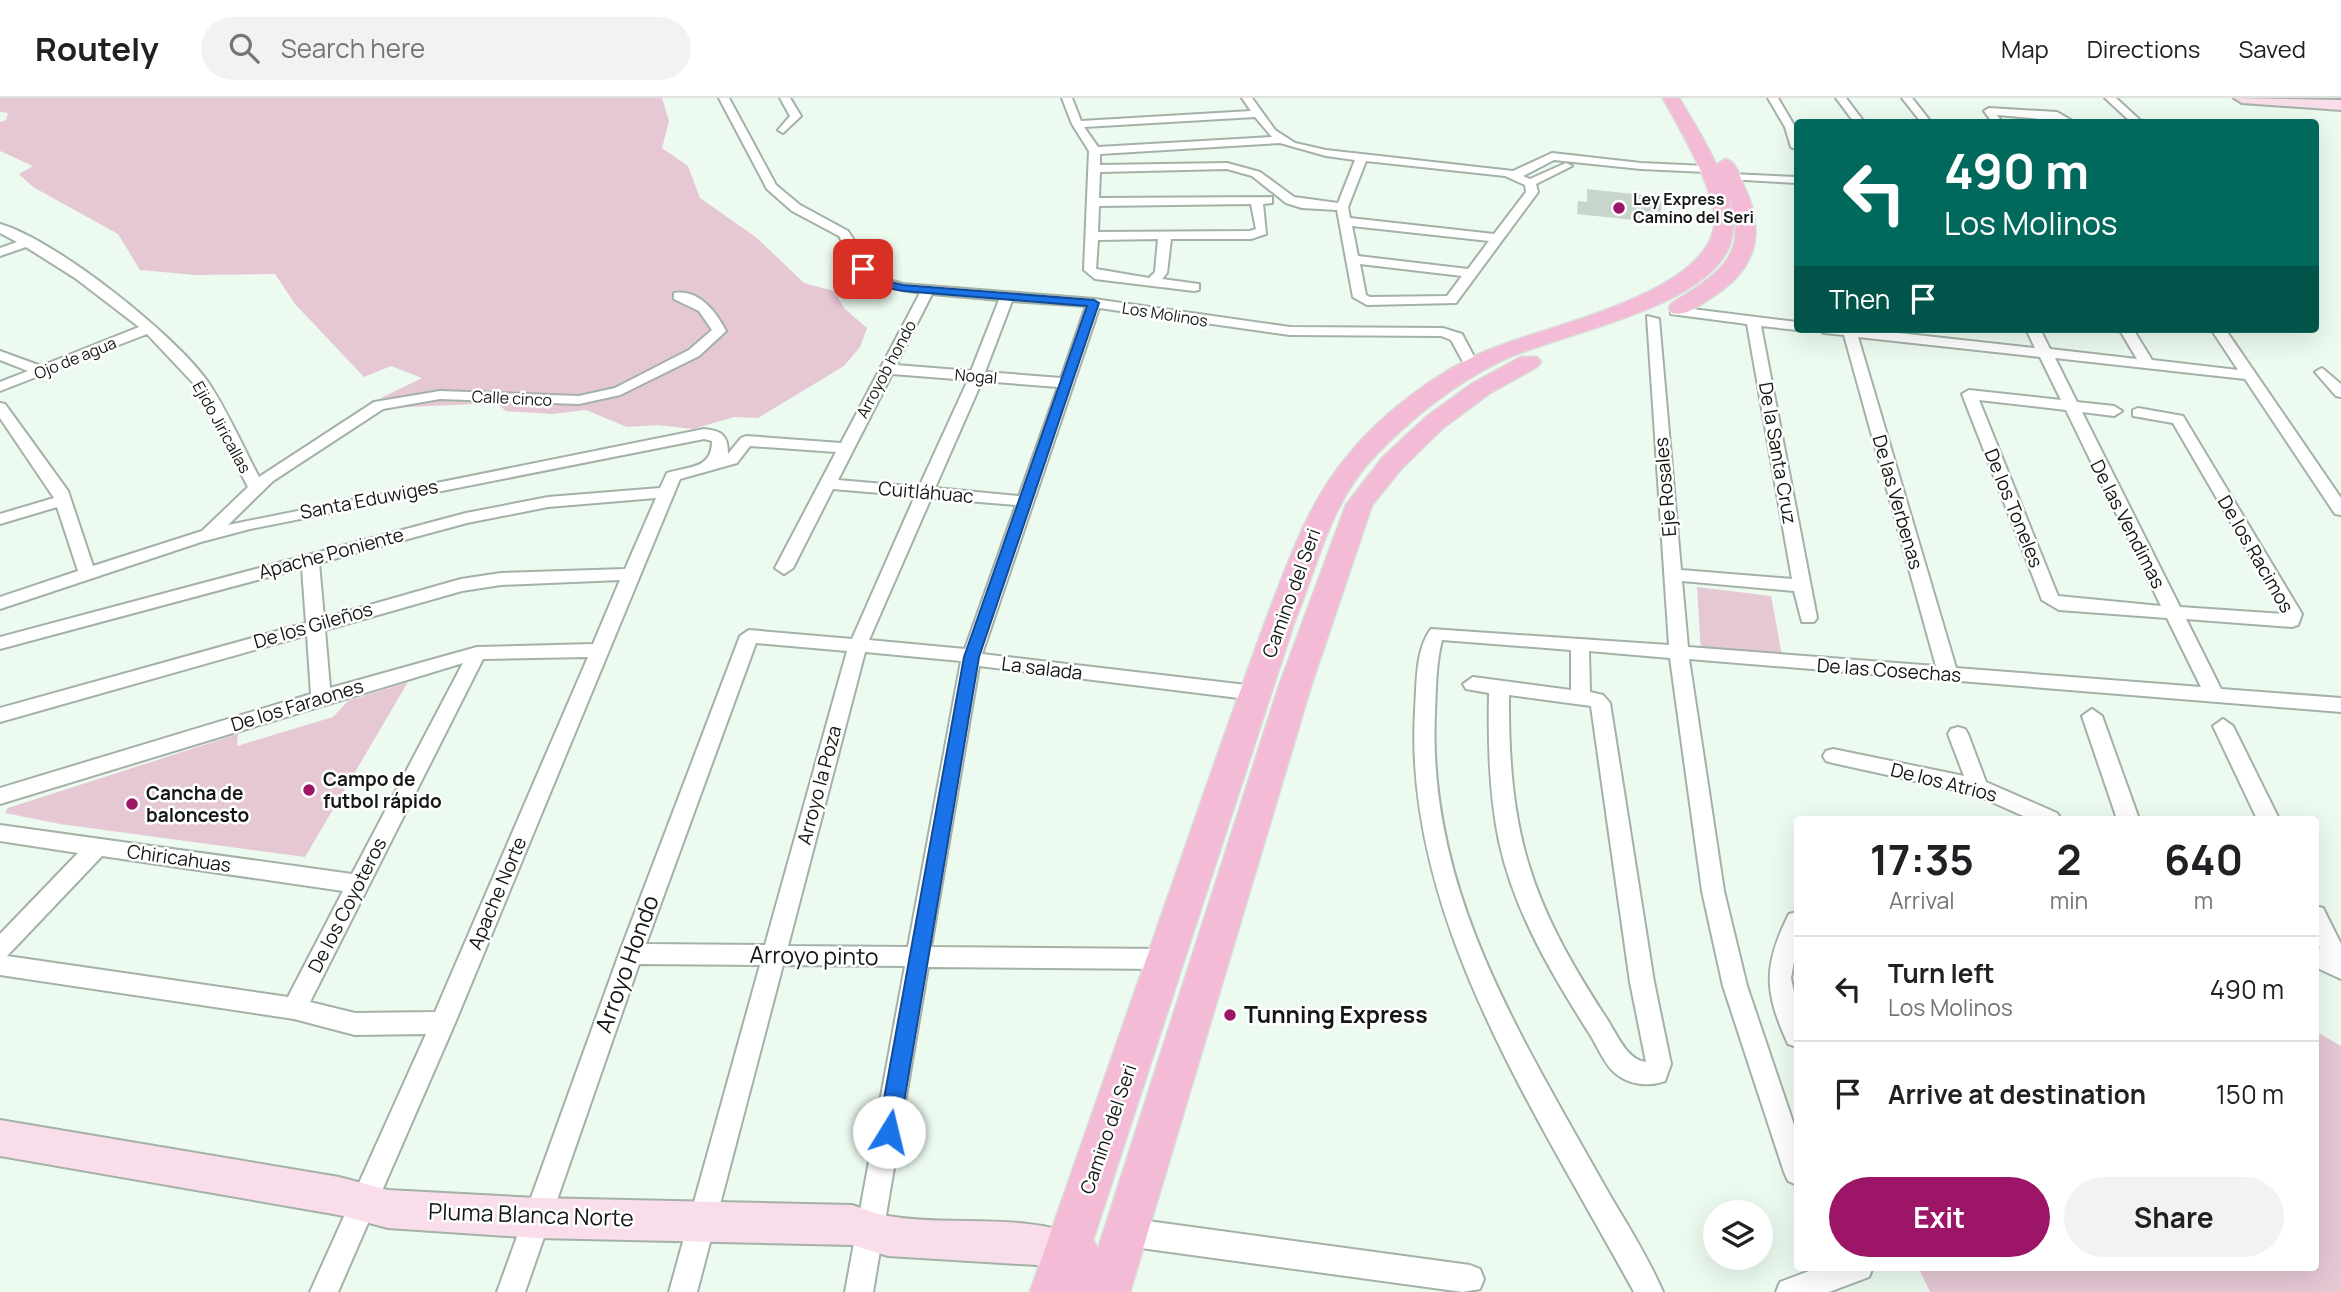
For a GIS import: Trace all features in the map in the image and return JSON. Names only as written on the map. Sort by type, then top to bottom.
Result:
[{"type":"main road","name":"Camino del Seri","points":[[1107,1292],[1294,686],[1360,505],[1376,479],[1397,456],[1483,388],[1547,355],[1676,311],[1720,283],[1737,266],[1745,247],[1748,218],[1715,175],[1671,98]]},
{"type":"main road","name":"Camino del Seri","points":[[1060,1272],[1310,536],[1349,466],[1406,415],[1473,368],[1493,356],[1667,293],[1698,272],[1718,249],[1725,233],[1715,175],[1691,98]]},
{"type":"main road","points":[[1060,1272],[1078,1257],[1084,1271],[1084,1292]]},
{"type":"street","name":"Los Molinos","points":[[724,98],[765,181],[796,208],[844,234],[863,269],[873,280],[894,286],[928,290],[1094,303],[1272,330],[1453,334],[1473,368]]},
{"type":"street","points":[[783,130],[796,116],[785,98]]},
{"type":"street","points":[[1068,98],[1077,124],[1095,151],[1090,270],[1094,275],[1194,287]]},
{"type":"street","points":[[1247,98],[1279,140]]},
{"type":"street","points":[[1773,98],[1794,138]]},
{"type":"street","points":[[1841,98],[1857,119]]},
{"type":"street","points":[[1907,98],[1924,119]]},
{"type":"street","points":[[2110,98],[2134,119]]},
{"type":"street","points":[[2242,98],[2341,105]]},
{"type":"street","points":[[1995,119],[1989,111],[2057,115],[2064,119]]},
{"type":"street","points":[[1077,124],[1258,114]]},
{"type":"street","points":[[1095,151],[1279,140],[1307,150],[1515,175],[1530,183],[1532,192],[1500,238],[1450,300],[1367,301],[1360,297],[1350,259],[1342,207],[1362,157]]},
{"type":"street","points":[[1515,175],[1552,156],[1587,164],[1641,170],[1794,180]]},
{"type":"street","points":[[1552,156],[1553,161],[1566,166]]},
{"type":"street","points":[[1530,183],[1566,166],[1587,164]]},
{"type":"street","points":[[1093,169],[1227,166],[1256,174],[1290,200],[1302,204],[1342,207]]},
{"type":"street","points":[[1093,202],[1290,200]]},
{"type":"street","points":[[1092,236],[1257,233],[1262,230],[1257,201]]},
{"type":"street","points":[[1344,221],[1500,238]]},
{"type":"street","name":"Ejido Jiricallas","points":[[0,229],[29,242],[150,328],[200,382],[256,487],[208,534]]},
{"type":"street","points":[[1153,281],[1161,273],[1165,236]]},
{"type":"street","points":[[0,252],[29,242]]},
{"type":"street","points":[[1350,259],[1472,273]]},
{"type":"street","name":"Arroyob hondo","points":[[844,448],[928,290]]},
{"type":"street","name":"Calle cinco","points":[[256,487],[379,405],[440,395],[495,395],[546,401],[579,400],[620,391],[660,373],[694,353],[719,331],[713,316],[697,300],[679,296]]},
{"type":"street","name":"Arroyo la Poza","points":[[683,1292],[857,647],[976,377],[1007,296]]},
{"type":"street","points":[[1367,301],[1370,332]]},
{"type":"street","points":[[859,1292],[971,657],[1094,303]]},
{"type":"street","points":[[1676,311],[1794,326]]},
{"type":"street","name":"Eje Rosales","points":[[1651,319],[1679,654],[1699,804],[1719,918],[1735,986],[1794,1163]]},
{"type":"street","name":"De la Santa Cruz","points":[[1754,321],[1808,618]]},
{"type":"street","name":"Ojo de agua","points":[[0,387],[150,328]]},
{"type":"street","name":"De las Verbenas","points":[[1850,333],[1948,674]]},
{"type":"street","points":[[1898,333],[1946,335],[2044,352],[2249,374]]},
{"type":"street","points":[[2035,333],[2044,352]]},
{"type":"street","points":[[2128,333],[2147,363]]},
{"type":"street","points":[[2221,333],[2341,510]]},
{"type":"street","name":"De las Vendimas","points":[[2044,352],[2214,694]]},
{"type":"street","points":[[0,355],[41,371]]},
{"type":"street","name":"Nogal","points":[[887,369],[1066,383]]},
{"type":"street","points":[[2322,372],[2341,393]]},
{"type":"street","name":"De los Toneles","points":[[2068,405],[1975,393],[1969,396],[2051,600],[2059,604],[2172,612]]},
{"type":"street","points":[[2068,405],[2114,411]]},
{"type":"street","points":[[0,407],[64,500],[87,573]]},
{"type":"street","name":"De los Racimos","points":[[2138,413],[2178,419],[2294,617],[2286,621],[2172,612]]},
{"type":"street","name":"Santa Eduwiges","points":[[0,603],[208,534],[308,511],[704,434],[715,435],[720,440],[720,455],[714,463]]},
{"type":"street","points":[[667,492],[673,476],[731,460],[746,441],[844,448],[783,568]]},
{"type":"street","name":"Cuitláhuac","points":[[826,484],[1026,500]]},
{"type":"street","name":"Apache Poniente","points":[[0,643],[310,558],[509,509],[548,502],[667,492]]},
{"type":"street","name":"Apache Norte","points":[[324,1292],[443,1023],[667,492]]},
{"type":"street","points":[[0,519],[64,500]]},
{"type":"street","points":[[310,558],[321,697]]},
{"type":"street","name":"De los Gileños","points":[[0,715],[461,585],[501,579],[632,574]]},
{"type":"street","points":[[1672,575],[1802,586]]},
{"type":"street","name":"De las Cosechas","points":[[1649,1292],[1494,1012],[1448,893],[1430,822],[1423,749],[1427,675],[1432,640],[1437,634],[2341,705]]},
{"type":"street","name":"La salada","points":[[747,637],[754,635],[971,657],[1255,693]]},
{"type":"street","name":"Arroyo Hondo","points":[[511,1292],[747,637]]},
{"type":"street","points":[[1580,646],[1581,698]]},
{"type":"street","name":"De los Faraones","points":[[0,796],[321,697],[477,653],[600,650]]},
{"type":"street","name":"De los Coyoteros","points":[[294,1008],[477,653]]},
{"type":"street","points":[[1473,684],[1581,698],[1600,703],[1642,982],[1659,1064],[1656,1073],[1648,1075],[1633,1072],[1623,1065],[1545,940],[1515,864],[1504,815],[1498,746],[1499,688]]},
{"type":"street","points":[[2092,716],[2127,816]]},
{"type":"street","points":[[2223,726],[2267,816]]},
{"type":"street","points":[[1958,734],[1978,787]]},
{"type":"street","name":"De los Atrios","points":[[1833,756],[1978,787],[2043,816]]},
{"type":"street","name":"Chiricahuas","points":[[0,833],[358,884]]},
{"type":"street","points":[[0,949],[98,846]]},
{"type":"street","points":[[2319,923],[2341,969]]},
{"type":"street","points":[[1794,927],[1781,953],[1778,973],[1782,998],[1794,1029]]},
{"type":"street","name":"Arroyo pinto","points":[[631,954],[917,959],[1165,959]]},
{"type":"street","points":[[2319,958],[2341,969]]},
{"type":"street","points":[[0,965],[294,1008],[355,1024],[443,1023]]},
{"type":"street","name":"Pluma Blanca Norte","points":[[0,1139],[363,1202],[388,1209],[537,1218],[852,1225],[888,1236],[1036,1245],[1060,1272]]},
{"type":"street","points":[[1126,1231],[1470,1279]]},
{"type":"street","points":[[1790,1292],[1831,1272]]},
{"type":"shaded area","points":[[0,98],[662,98],[669,121],[662,148],[688,166],[700,198],[757,238],[804,283],[834,291],[845,309],[867,328],[860,347],[844,366],[758,418],[734,417],[693,429],[657,425],[627,427],[586,410],[552,414],[506,411],[500,406],[476,404],[386,408],[381,398],[422,378],[391,366],[364,377],[295,304],[275,274],[196,275],[140,270],[118,234],[33,187],[19,174],[33,166],[0,151],[0,122],[6,120],[8,113],[0,112]]},
{"type":"shaded area","points":[[1697,587],[1771,596],[1783,661],[1701,653]]},
{"type":"shaded area","points":[[408,682],[305,857],[60,824],[5,813],[8,808],[238,734],[237,746],[333,717],[348,701]]},
{"type":"shaded area","points":[[2319,1033],[2341,1046],[2341,1292],[1930,1292],[1920,1271],[2319,1271]]},
{"type":"building","name":"Ley Express Camino del Seri","points":[[1587,189],[1661,197],[1662,223],[1577,214],[1578,201],[1587,202]]},
{"type":"place","name":"Ley Express Camino del Seri","points":[[1619,208]]},
{"type":"place","name":"Campo de futbol rápido","points":[[309,790]]},
{"type":"place","name":"Cancha de baloncesto","points":[[132,804]]},
{"type":"place","name":"Tunning Express","points":[[1230,1015]]},
{"type":"route","points":[[863,269],[873,280],[903,288],[1094,303],[971,657],[889,1132]]}]
